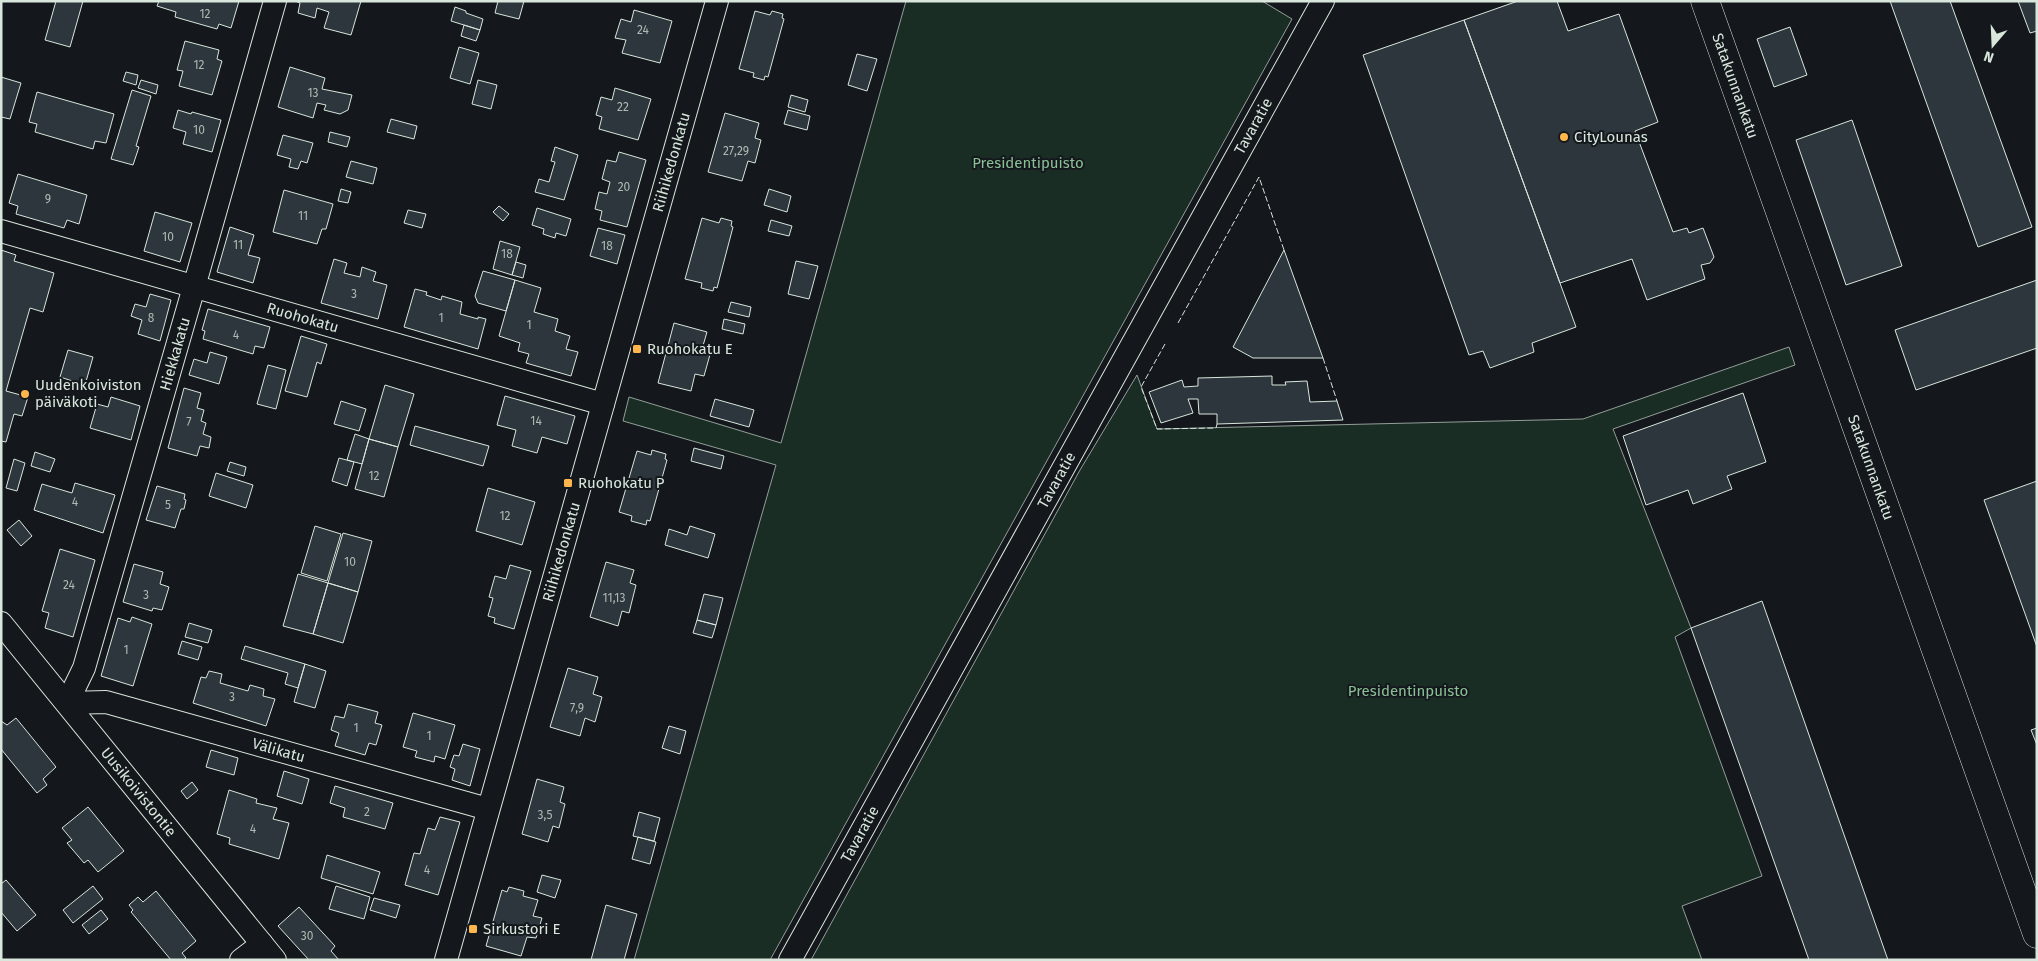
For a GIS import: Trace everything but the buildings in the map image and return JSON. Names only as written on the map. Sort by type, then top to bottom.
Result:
[{"type":"main road","name":"Satakunnankatu","points":[[1705,1],[2037,934]]},
{"type":"street","name":"Hiekkakatu","points":[[68,703],[84,668],[275,1]]},
{"type":"street","name":"Tavaratie","points":[[790,960],[1323,1]]},
{"type":"street","name":"Riihikedonkatu","points":[[446,960],[715,2]]},
{"type":"street","name":"Ruohokatu","points":[[1,231],[603,404]]},
{"type":"street","name":"Uusikoivistontie","points":[[1,623],[68,703],[268,952]]},
{"type":"street","name":"Välikatu","points":[[68,703],[106,702],[488,809]]},
{"type":"street","points":[[241,960],[268,952]]},
{"type":"green space","name":"Presidentipuisto","points":[[906,1],[1262,1],[1292,19],[770,960],[634,960],[776,465],[623,421],[629,397],[781,443]]},
{"type":"green space","name":"Presidentinpuisto","points":[[1789,347],[1795,365],[1613,429],[1691,628],[1675,637],[1762,876],[1682,906],[1702,960],[811,960],[1080,470],[1137,375],[1157,429],[1583,419]]},
{"type":"fence","points":[[1178,323],[1259,177],[1284,250]]},
{"type":"fence","points":[[1165,344],[1141,387],[1157,429],[1216,428],[1217,424]]},
{"type":"fence","points":[[1323,358],[1337,401]]},
{"type":"place","name":"CityLounas","points":[[1564,137]]},
{"type":"place","name":"Ruohokatu E","points":[[637,349]]},
{"type":"place","name":"Uudenkoiviston päiväkoti","points":[[25,394]]},
{"type":"place","name":"Ruohokatu P","points":[[568,483]]},
{"type":"place","name":"Sirkustori E","points":[[473,929]]}]
